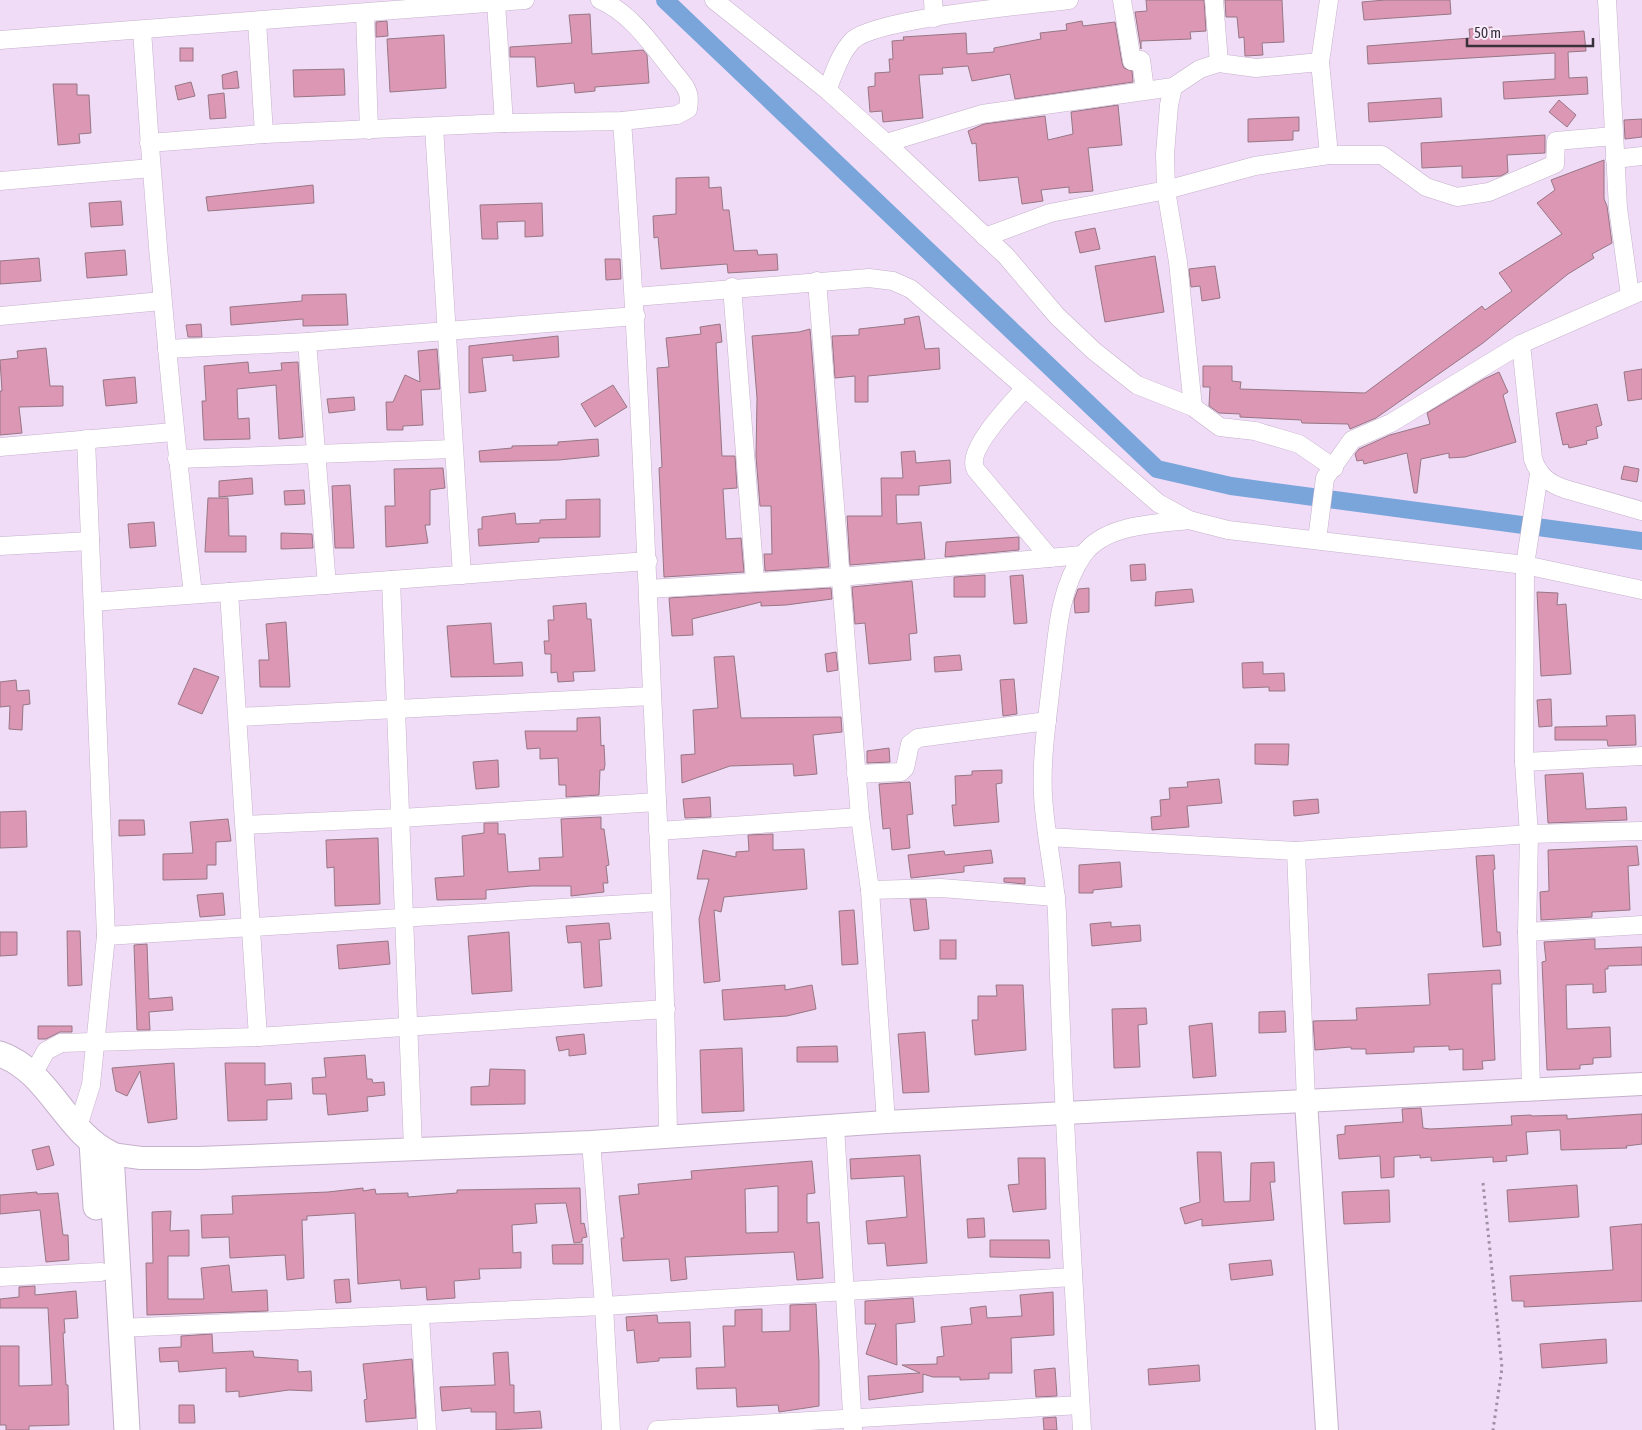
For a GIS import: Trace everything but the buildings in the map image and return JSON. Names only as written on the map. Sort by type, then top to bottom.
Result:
[{"type":"main road","points":[[0,1054],[10,1058],[32,1074],[94,1141],[120,1328],[127,1430]]},
{"type":"main road","points":[[94,1141],[112,1430]]},
{"type":"street","points":[[0,40],[257,22],[525,0]]},
{"type":"street","points":[[149,144],[264,134],[504,123],[622,121],[677,115],[688,109],[690,98],[688,90],[681,81],[631,21],[610,4],[600,0]]},
{"type":"street","points":[[714,0],[827,90],[886,143],[1006,256],[1057,316],[1101,356],[1137,385],[1193,407],[1220,427],[1255,431],[1299,444],[1330,473]]},
{"type":"street","points":[[933,0],[934,18]]},
{"type":"street","points":[[827,90],[845,50],[854,38],[894,24],[1039,2],[1069,0]]},
{"type":"street","points":[[1122,0],[1132,61],[1142,60],[1145,90]]},
{"type":"street","points":[[1214,0],[1220,62]]},
{"type":"street","points":[[1329,0],[1320,62],[1329,155]]},
{"type":"street","points":[[1318,534],[1330,473],[1352,440],[1391,423],[1521,344],[1636,293],[1618,208],[1607,0]]},
{"type":"street","points":[[496,3],[504,123]]},
{"type":"street","points":[[365,13],[369,130]]},
{"type":"street","points":[[257,22],[264,134]]},
{"type":"street","points":[[142,30],[149,144],[173,432],[193,594]]},
{"type":"street","points":[[886,143],[982,114],[1173,87],[1200,69],[1220,62],[1256,68],[1320,62]]},
{"type":"street","points":[[1173,87],[1169,105],[1165,154],[1166,190],[1178,262],[1193,407]]},
{"type":"street","points":[[622,121],[636,316],[648,561],[660,902],[666,1009],[668,1136]]},
{"type":"street","points":[[434,127],[462,575]]},
{"type":"street","points":[[985,237],[1050,213],[1166,190],[1255,166],[1329,155],[1382,155],[1426,187],[1458,197],[1489,192],[1555,164],[1556,141],[1614,136]]},
{"type":"street","points":[[1615,159],[1642,156]]},
{"type":"street","points":[[0,181],[151,168]]},
{"type":"street","points":[[634,297],[818,280],[882,278],[903,284],[1158,503],[1189,520],[1228,530],[1318,534],[1526,559],[1642,590]]},
{"type":"street","points":[[818,280],[856,774],[870,890],[886,1122]]},
{"type":"street","points":[[732,287],[754,581]]},
{"type":"street","points":[[0,316],[162,301]]},
{"type":"street","points":[[167,349],[307,342],[636,316]]},
{"type":"street","points":[[307,342],[327,585]]},
{"type":"street","points":[[1521,344],[1533,459],[1539,474],[1553,485],[1564,489],[1642,511]]},
{"type":"street","points":[[1025,388],[992,428],[976,452],[973,461],[976,470],[1050,558]]},
{"type":"street","points":[[0,447],[173,432]]},
{"type":"street","points":[[86,439],[106,936],[89,1096],[94,1141],[141,1158],[160,1159],[590,1142],[886,1122],[1642,1084]]},
{"type":"street","points":[[177,459],[454,449]]},
{"type":"street","points":[[1531,1090],[1527,932],[1529,834],[1524,762],[1526,559],[1539,474]]},
{"type":"street","points":[[1082,1430],[1063,1113],[1056,897],[1042,780],[1047,721],[1063,602],[1068,582],[1082,555],[1089,547],[1126,529],[1189,520]]},
{"type":"street","points":[[0,546],[90,541]]},
{"type":"street","points":[[648,589],[840,577],[1082,555]]},
{"type":"street","points":[[93,602],[648,561]]},
{"type":"street","points":[[391,580],[410,1028],[413,1149]]},
{"type":"street","points":[[230,592],[258,1037]]},
{"type":"street","points":[[239,717],[652,696]]},
{"type":"street","points":[[856,774],[901,772],[904,768],[910,744],[918,738],[1047,721]]},
{"type":"street","points":[[1524,762],[1642,756]]},
{"type":"street","points":[[245,825],[401,818],[657,802]]},
{"type":"street","points":[[658,831],[860,817]]},
{"type":"street","points":[[1048,837],[1296,851],[1529,834],[1642,831]]},
{"type":"street","points":[[1296,851],[1306,1101],[1327,1430]]},
{"type":"street","points":[[870,890],[940,888],[1056,897]]},
{"type":"street","points":[[106,936],[660,902]]},
{"type":"street","points":[[1527,932],[1642,925]]},
{"type":"street","points":[[32,1074],[41,1056],[51,1047],[61,1043],[258,1037],[666,1009]]},
{"type":"street","points":[[834,1126],[846,1291],[852,1424]]},
{"type":"street","points":[[590,1142],[604,1306],[611,1430]]},
{"type":"street","points":[[0,1277],[101,1272]]},
{"type":"street","points":[[120,1328],[420,1316],[1073,1277]]},
{"type":"street","points":[[420,1316],[427,1430]]},
{"type":"street","points":[[657,1430],[852,1424],[1080,1405]]},
{"type":"path","points":[[1483,1183],[1502,1368],[1493,1430]]},
{"type":"waterway","points":[[665,0],[1157,469],[1231,486],[1642,541]]}]
